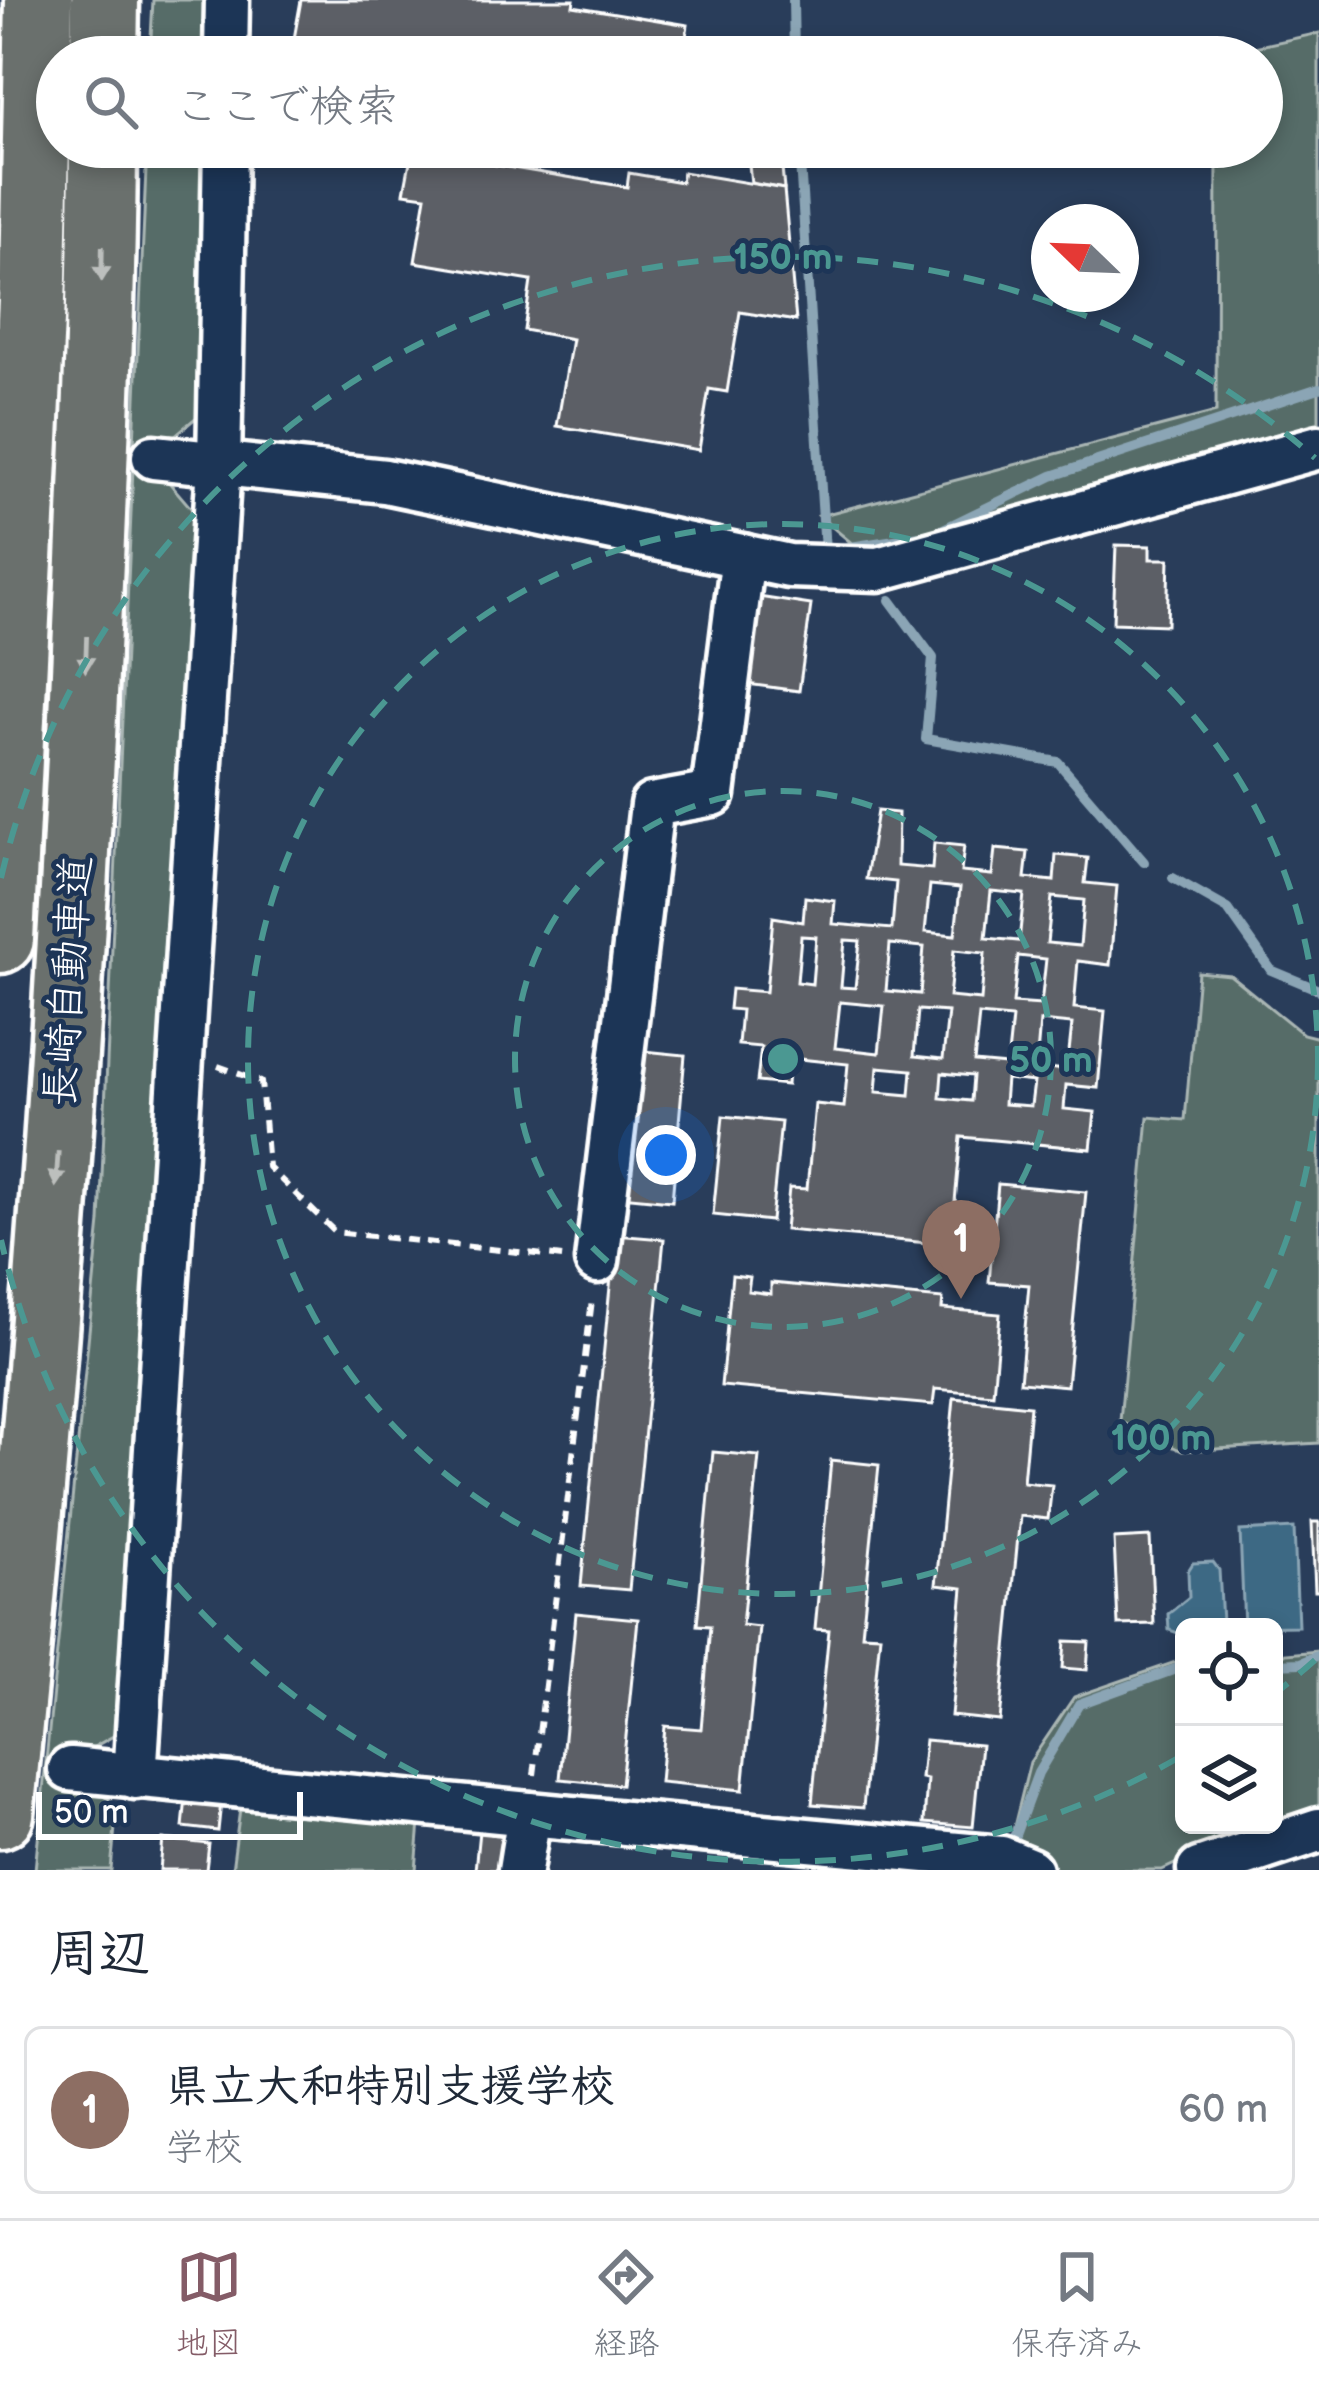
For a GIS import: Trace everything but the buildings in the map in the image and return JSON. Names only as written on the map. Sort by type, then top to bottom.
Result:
[{"type":"highway","name":"長崎自動車道","points":[[37,36],[38,0]]},
{"type":"highway","points":[[104,0],[104,36]]},
{"type":"highway","name":"長崎自動車道","points":[[0,939],[32,302],[36,101]]},
{"type":"highway","name":"長崎自動車道","points":[[0,1814],[31,1514],[74,939],[103,168]]},
{"type":"street","points":[[226,36],[227,0]]},
{"type":"street","points":[[135,1777],[219,465],[224,168]]},
{"type":"street","points":[[154,457],[385,482],[789,566],[878,569],[1319,447]]},
{"type":"street","points":[[597,1261],[652,805],[713,794],[743,556]]},
{"type":"street","points":[[70,1768],[1001,1858],[1030,1870]]},
{"type":"street","points":[[520,1870],[529,1814]]},
{"type":"street","points":[[1199,1870],[1319,1830]]},
{"type":"path","points":[[182,1053],[261,1082],[268,1168],[335,1232],[597,1261],[529,1814]]},
{"type":"green space","points":[[153,0],[206,0],[205,36],[151,36]]},
{"type":"green space","points":[[1319,33],[1319,433],[860,550],[819,516],[1216,412],[1217,168],[1283,168],[1283,41]]},
{"type":"green space","points":[[146,168],[203,168],[198,416],[148,458],[197,515],[122,1731],[62,1765],[117,1806],[111,1870],[35,1870],[100,1222]]},
{"type":"green space","points":[[1198,972],[1230,975],[1303,1034],[1319,1038],[1319,1443],[1182,1451],[1120,1421],[1148,1117],[1185,1120]]},
{"type":"green space","points":[[1319,1651],[1319,1817],[1283,1819],[1283,1654]]},
{"type":"green space","points":[[1175,1662],[1175,1834],[1238,1834],[1162,1870],[1055,1870],[1010,1843],[1030,1762],[1074,1697]]},
{"type":"green space","points":[[241,1801],[420,1822],[416,1870],[232,1870]]},
{"type":"water","points":[[1294,1528],[1298,1626],[1283,1626],[1283,1618],[1244,1618],[1240,1531]]},
{"type":"water","points":[[1213,1562],[1219,1570],[1222,1618],[1175,1618],[1175,1632],[1169,1630],[1168,1614],[1189,1597],[1188,1571],[1193,1563]]},
{"type":"waterway","points":[[793,0],[794,36]]},
{"type":"waterway","points":[[800,168],[825,551],[933,534],[1052,476],[1319,388]]},
{"type":"waterway","points":[[890,600],[933,658],[926,739],[1058,762],[1144,862]]},
{"type":"waterway","points":[[1173,878],[1228,909],[1271,970],[1319,990]]},
{"type":"waterway","points":[[1283,1664],[1319,1655]]},
{"type":"waterway","points":[[1012,1843],[1038,1773],[1079,1704],[1175,1669]]},
{"type":"place","name":"県立大和特別支援学校","points":[[961,1299]]}]
